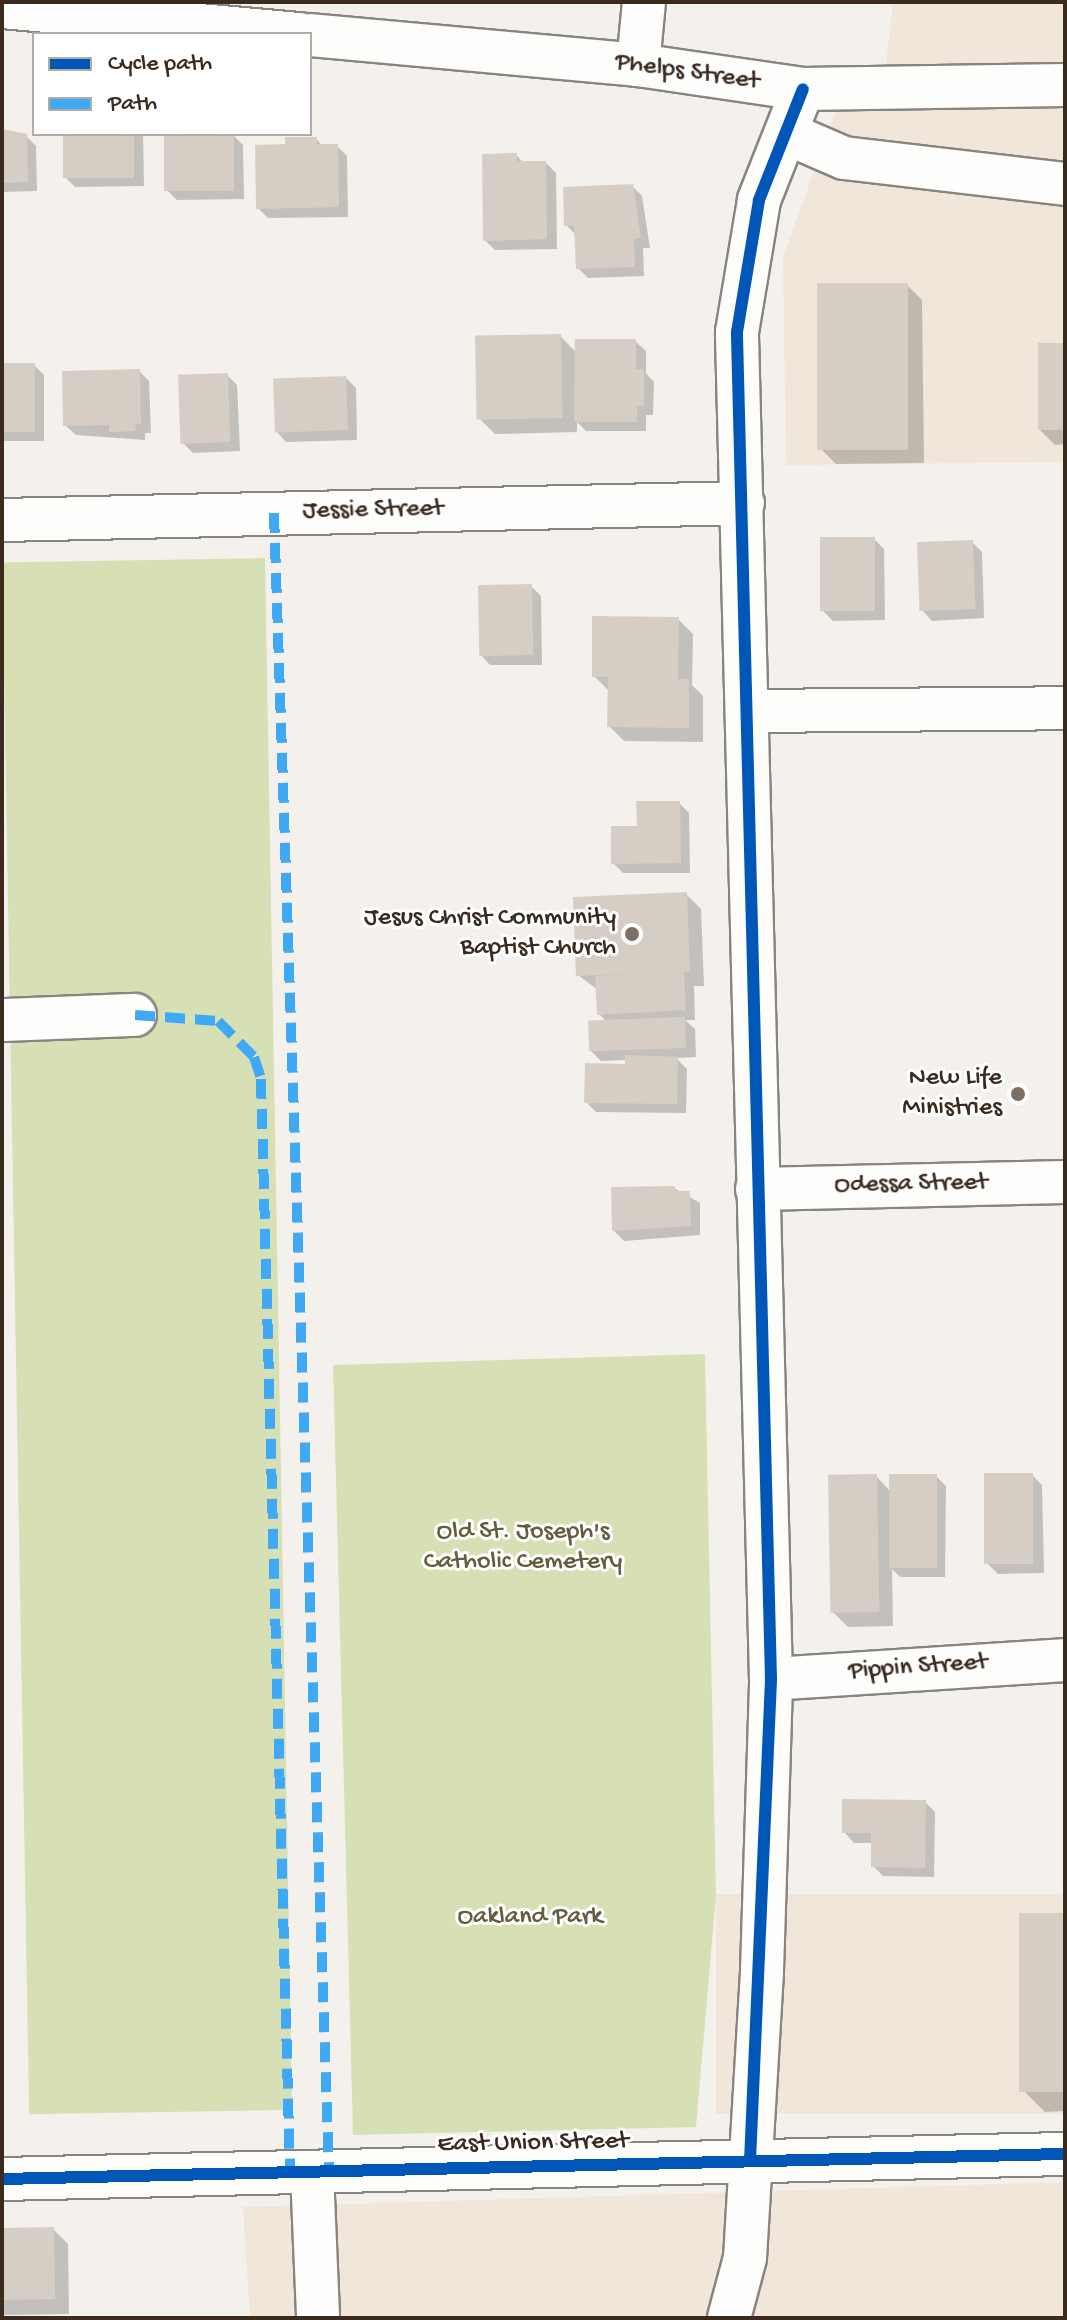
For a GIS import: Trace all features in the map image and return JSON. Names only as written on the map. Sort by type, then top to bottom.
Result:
[{"type":"street","points":[[638,65],[644,2]]},
{"type":"street","points":[[2,7],[277,32]]},
{"type":"street","name":"Phelps Street","points":[[312,35],[638,65],[803,89],[1065,85]]},
{"type":"street","points":[[729,2318],[745,2258],[771,1679],[757,1189],[749,711],[737,332],[759,200],[803,89]]},
{"type":"street","points":[[786,133],[844,158],[1065,184]]},
{"type":"street","name":"Jessie Street","points":[[2,520],[743,503]]},
{"type":"street","points":[[749,711],[1065,708]]},
{"type":"street","points":[[2,1020],[135,1015]]},
{"type":"street","name":"Odessa Street","points":[[757,1189],[1065,1182]]},
{"type":"street","name":"Pippin Street","points":[[771,1679],[1065,1660]]},
{"type":"street","name":"East Union Street","points":[[2,2179],[1065,2154]]},
{"type":"street","points":[[312,2172],[318,2318]]},
{"type":"shaded area","points":[[893,2],[1065,2],[1065,462],[786,465],[783,257],[852,65],[886,66]]},
{"type":"shaded area","points":[[716,1894],[1065,1894],[1065,2114],[716,2114]]},
{"type":"shaded area","points":[[1065,2182],[1065,2318],[250,2318],[243,2207]]},
{"type":"green space","points":[[265,558],[292,2110],[29,2114],[2,563]]},
{"type":"green space","points":[[705,1354],[716,1895],[696,2127],[353,2135],[333,1365]]},
{"type":"building","points":[[2,129],[27,134],[28,182],[2,183]]},
{"type":"building","points":[[63,136],[134,136],[134,178],[63,178]]},
{"type":"building","points":[[164,136],[234,136],[234,191],[164,191]]},
{"type":"building","points":[[285,137],[317,137],[317,144],[338,144],[339,207],[256,209],[255,145],[285,144]]},
{"type":"building","points":[[517,153],[517,161],[546,161],[547,239],[483,241],[482,154]]},
{"type":"building","points":[[633,184],[641,238],[634,239],[635,267],[576,269],[574,226],[564,226],[563,187]]},
{"type":"building","points":[[817,283],[908,283],[908,450],[817,450]]},
{"type":"building","points":[[561,334],[562,418],[476,419],[475,336]]},
{"type":"building","points":[[575,339],[636,339],[636,369],[644,369],[644,406],[637,406],[637,422],[574,422]]},
{"type":"building","points":[[1038,343],[1065,343],[1065,430],[1038,430]]},
{"type":"building","points":[[2,363],[35,363],[35,432],[2,432]]},
{"type":"building","points":[[140,369],[141,424],[135,424],[136,431],[109,432],[109,425],[63,426],[62,371]]},
{"type":"building","points":[[228,373],[230,442],[180,444],[178,375]]},
{"type":"building","points":[[346,376],[348,430],[275,433],[273,379]]},
{"type":"building","points":[[820,537],[875,537],[875,611],[820,611]]},
{"type":"building","points":[[973,540],[975,609],[919,611],[917,542]]},
{"type":"building","points":[[532,584],[533,655],[479,656],[478,585]]},
{"type":"building","points":[[592,616],[679,617],[678,679],[689,679],[689,728],[607,727],[608,677],[592,677]]},
{"type":"building","points":[[636,801],[680,801],[681,863],[611,864],[611,826],[637,826]]},
{"type":"building","name":"Jesus Christ Community Baptist Church","points":[[687,892],[690,971],[684,972],[686,1010],[597,1015],[595,976],[647,973],[576,976],[573,897]]},
{"type":"building","points":[[685,1017],[686,1048],[589,1051],[588,1020]]},
{"type":"building","points":[[625,1055],[678,1057],[677,1104],[584,1103],[585,1063],[625,1064]]},
{"type":"building","points":[[675,1186],[675,1191],[690,1191],[691,1226],[612,1231],[611,1187]]},
{"type":"building","points":[[984,1473],[1033,1473],[1033,1564],[984,1564]]},
{"type":"building","points":[[877,1474],[879,1612],[830,1613],[828,1475]]},
{"type":"building","points":[[889,1474],[937,1474],[937,1568],[889,1568]]},
{"type":"building","points":[[842,1799],[926,1800],[925,1868],[871,1867],[871,1833],[842,1833]]},
{"type":"building","points":[[1019,1913],[1065,1913],[1065,2092],[1019,2092]]},
{"type":"building","points":[[54,2227],[55,2299],[3,2300],[2,2228]]},
{"type":"marked path","points":[[274,513],[329,2171]]},
{"type":"marked path","points":[[135,1015],[218,1021],[254,1057],[261,1079],[290,2173]]},
{"type":"cycle path","points":[[750,2161],[771,1679],[737,332],[759,200],[803,89]]},
{"type":"cycle path","points":[[2,2179],[1065,2154]]},
{"type":"place","name":"Jesus Christ Community Baptist Church","points":[[632,934]]},
{"type":"place","name":"New Life Ministries","points":[[1018,1094]]},
{"type":"park label","name":"Old St. Joseph's Catholic Cemetery","points":[[523,1548]]},
{"type":"park label","name":"Oakland Park","points":[[530,1918]]}]
